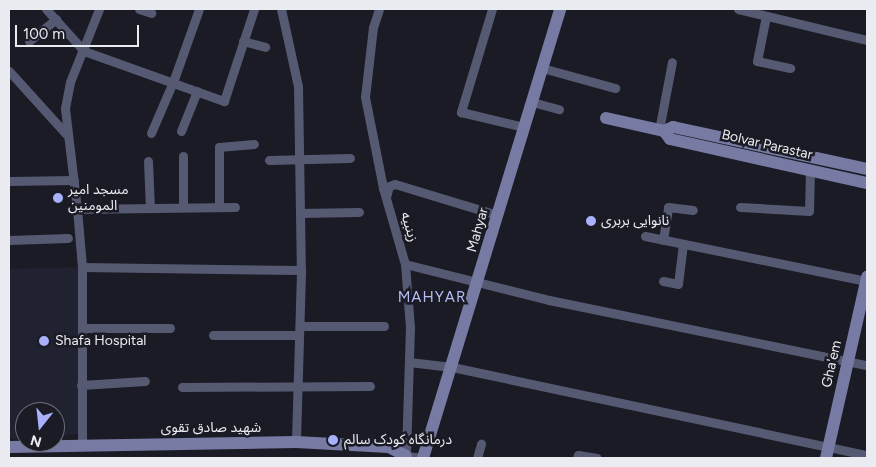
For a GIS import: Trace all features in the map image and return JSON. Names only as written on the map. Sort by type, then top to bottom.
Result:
[{"type":"street","points":[[46,9],[84,51],[224,101],[254,9]]},
{"type":"street","points":[[82,444],[82,267],[65,108],[70,82],[84,51],[99,9]]},
{"type":"street","points":[[139,9],[151,13]]},
{"type":"street","points":[[151,133],[173,82],[200,9]]},
{"type":"street","points":[[281,9],[298,86],[301,270],[296,442]]},
{"type":"street","name":"زینبیه","points":[[379,9],[373,27],[365,97],[386,199],[405,264],[410,327],[404,457]]},
{"type":"street","points":[[492,9],[461,112],[524,127]]},
{"type":"street","name":"Mahyar","points":[[423,458],[478,283],[560,9]]},
{"type":"street","points":[[738,9],[867,40]]},
{"type":"street","points":[[766,16],[756,61],[790,68]]},
{"type":"street","points":[[29,41],[56,19]]},
{"type":"street","points":[[243,41],[265,48]]},
{"type":"street","points":[[661,131],[672,62]]},
{"type":"street","points":[[542,68],[615,88]]},
{"type":"street","points":[[9,71],[67,134]]},
{"type":"street","points":[[182,131],[198,91]]},
{"type":"street","points":[[532,102],[560,109]]},
{"type":"street","name":"Bolvar Parastar","points":[[606,118],[661,131],[670,139],[867,183]]},
{"type":"street","name":"Bolvar Parastar","points":[[661,131],[673,127],[867,168]]},
{"type":"street","points":[[219,206],[219,147],[254,144]]},
{"type":"street","points":[[183,156],[183,207]]},
{"type":"street","points":[[269,160],[350,158]]},
{"type":"street","points":[[148,161],[150,208]]},
{"type":"street","points":[[740,207],[809,211],[810,170]]},
{"type":"street","points":[[9,181],[74,180]]},
{"type":"street","points":[[386,199],[390,186],[395,184],[498,215]]},
{"type":"street","points":[[77,209],[235,207]]},
{"type":"street","points":[[663,240],[668,207],[693,210]]},
{"type":"street","points":[[300,213],[358,212]]},
{"type":"street","points":[[645,236],[867,279]]},
{"type":"street","points":[[9,240],[68,238]]},
{"type":"street","points":[[663,281],[678,284],[683,244]]},
{"type":"street","points":[[405,264],[549,300],[867,365]]},
{"type":"street","points":[[82,267],[301,270]]},
{"type":"street","name":"Gha'em","points":[[827,453],[867,279]]},
{"type":"street","points":[[213,335],[384,326]]},
{"type":"street","points":[[82,328],[170,328]]},
{"type":"street","points":[[409,362],[452,367],[614,402],[827,453],[867,455]]},
{"type":"street","points":[[81,385],[145,380]]},
{"type":"street","points":[[182,387],[370,386]]},
{"type":"street","name":"شهید صادق تقوی","points":[[10,447],[82,444],[296,442],[389,447],[404,457]]},
{"type":"street","points":[[477,458],[481,444]]},
{"type":"street","points":[[404,457],[423,458]]},
{"type":"street","points":[[577,457],[596,458]]},
{"type":"shaded area","name":"Shafa Hospital","points":[[78,267],[81,434],[65,435],[65,402],[15,402],[15,439],[9,439],[9,269]]},
{"type":"place","name":"مسجد امیر المومنین","points":[[58,198]]},
{"type":"place","name":"نانوایی بربری","points":[[591,221]]},
{"type":"place","name":"Shafa Hospital","points":[[44,341]]},
{"type":"place","name":"درمانگاه کودک سالم","points":[[333,440]]},
{"type":"district","name":"MAHYAR","points":[[432,298]]}]
